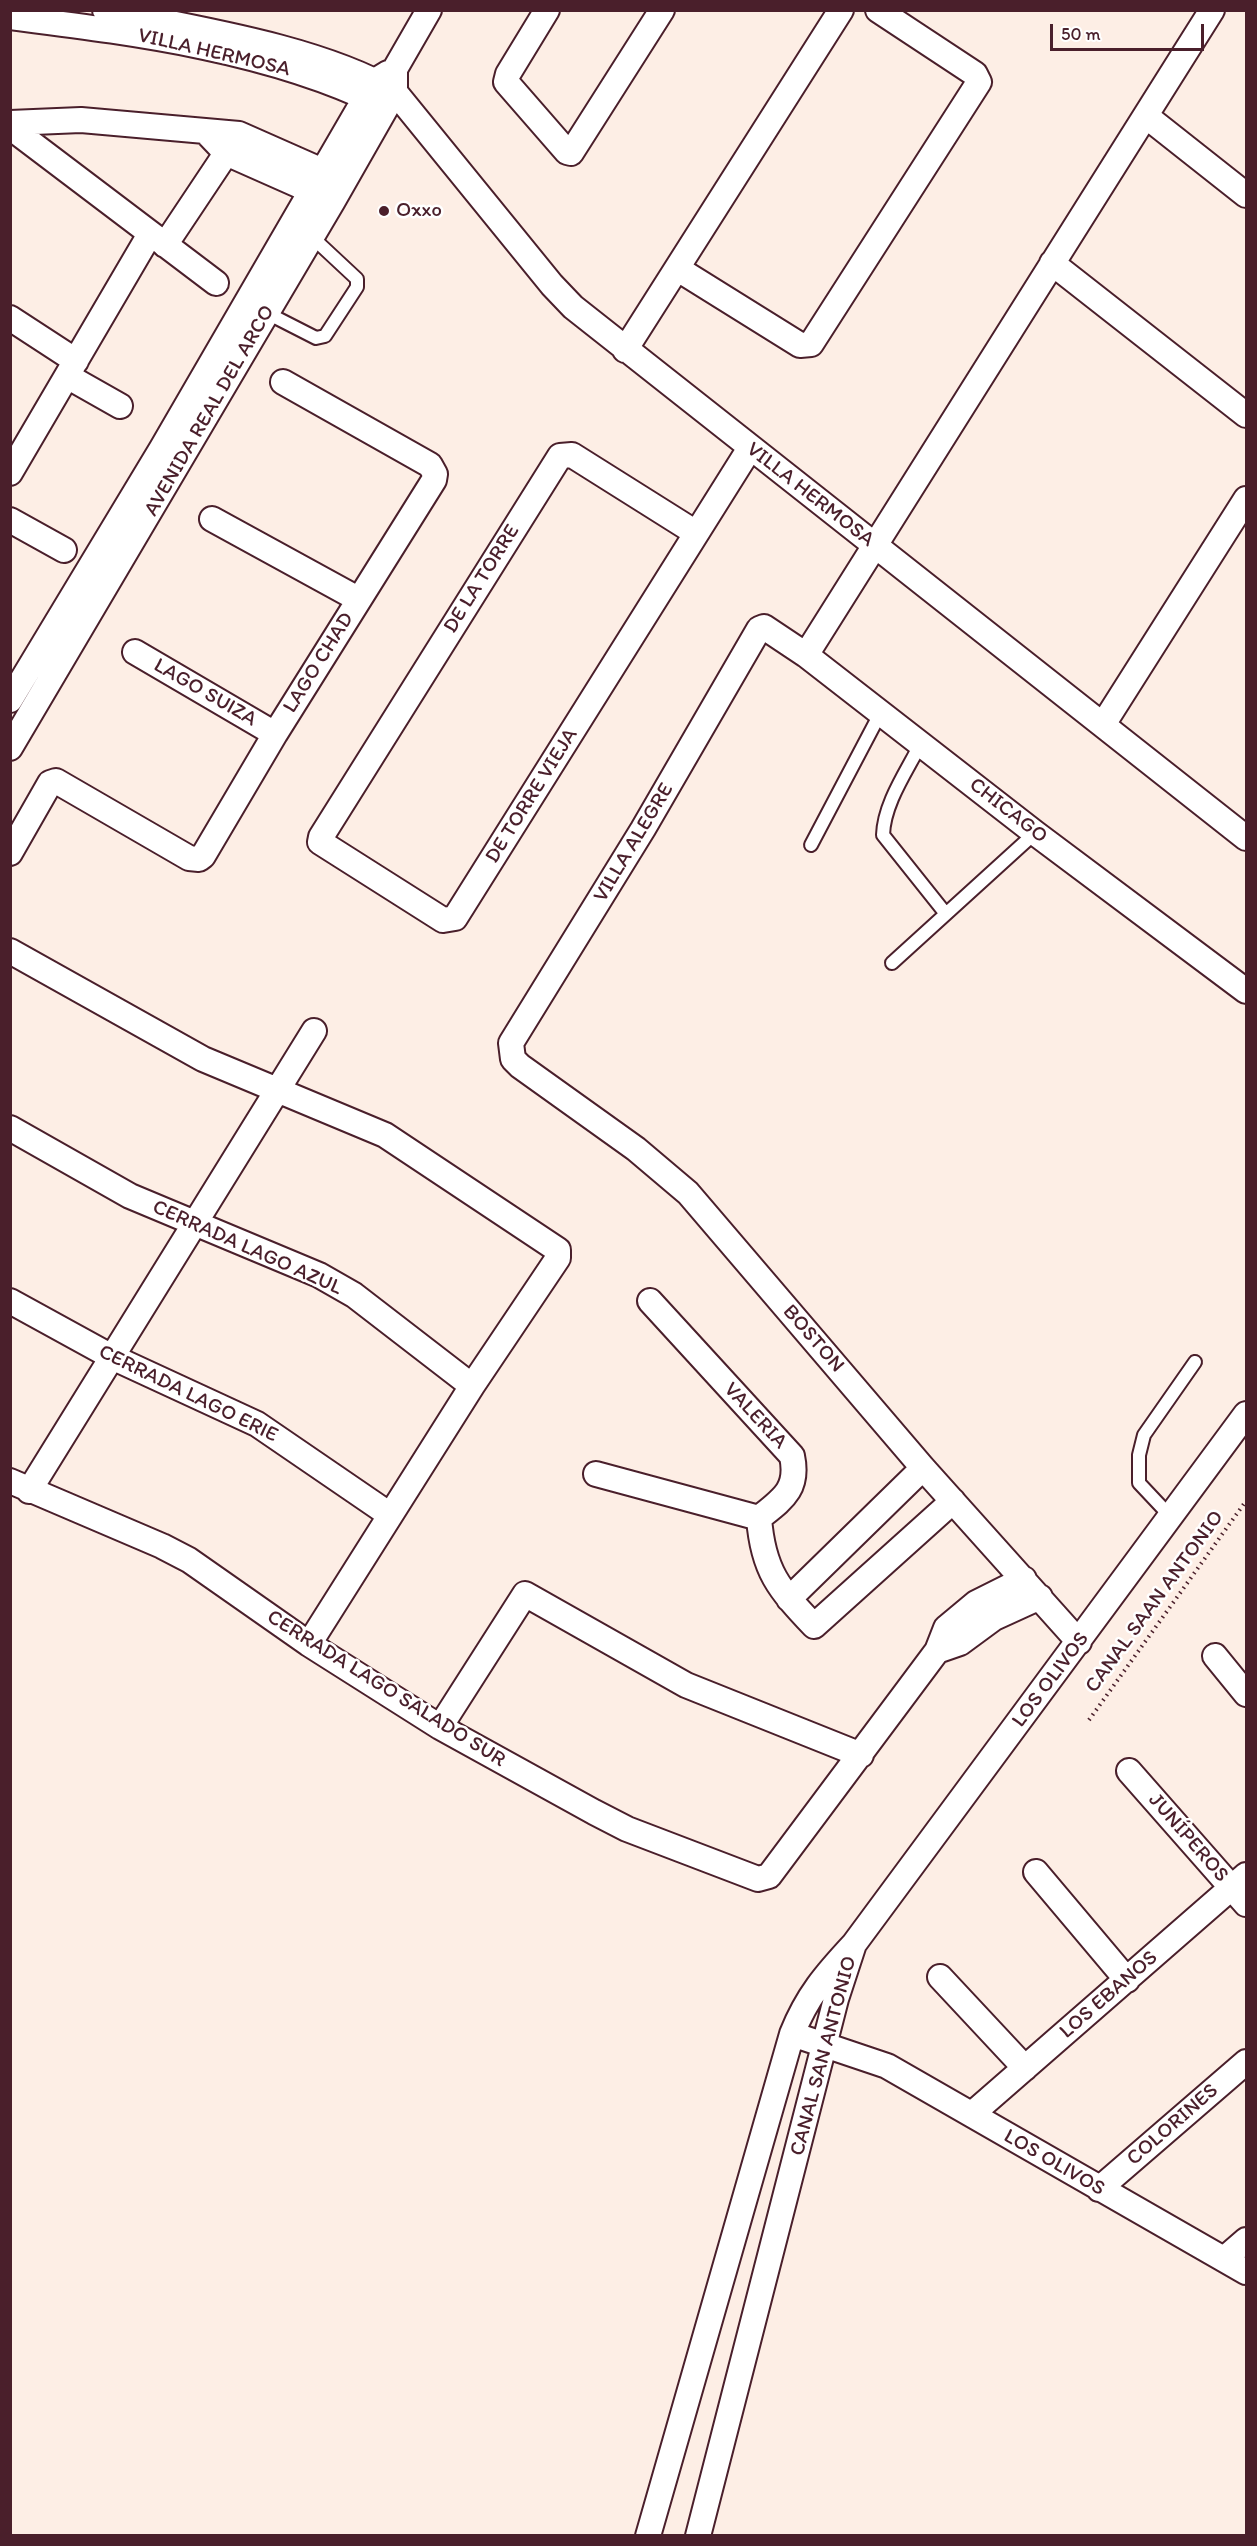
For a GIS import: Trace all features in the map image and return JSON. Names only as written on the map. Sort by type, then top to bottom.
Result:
[{"type":"street","name":"VILLA HERMOSA","points":[[105,10],[284,51],[383,89],[411,114],[552,285],[573,307],[626,351],[1104,723],[1244,828]]},
{"type":"street","name":"AVENIDA REAL DEL ARCO","points":[[10,748],[171,454],[316,180],[383,89],[429,10]]},
{"type":"street","points":[[547,10],[508,74],[506,82],[567,152],[572,153],[662,10]]},
{"type":"street","points":[[626,351],[841,10]]},
{"type":"street","points":[[678,269],[800,345],[811,344],[979,82],[975,74],[878,10]]},
{"type":"street","points":[[806,655],[877,546],[1212,10]]},
{"type":"street","name":"VILLA HERMOSA","points":[[10,17],[138,35],[211,50],[315,77],[383,89]]},
{"type":"street","name":"AVENIDA REAL DEL ARCO","points":[[10,700],[171,454],[267,313],[339,191],[383,89]]},
{"type":"street","points":[[1146,116],[1246,195]]},
{"type":"street","points":[[10,125],[81,120],[206,132],[339,191]]},
{"type":"street","points":[[10,125],[216,283]]},
{"type":"street","points":[[10,473],[71,369],[158,239],[232,144]]},
{"type":"street","points":[[1052,263],[1246,415]]},
{"type":"street","points":[[10,318],[120,406]]},
{"type":"street","name":"LAGO CHAD","points":[[14,839],[50,783],[59,782],[189,858],[199,859],[203,856],[275,734],[434,480],[434,469],[430,465],[283,382]]},
{"type":"street","points":[[696,534],[750,448]]},
{"type":"street","name":"DE LA TORRE","points":[[321,837],[560,456],[572,455],[696,534]]},
{"type":"street","points":[[1104,723],[1246,499]]},
{"type":"street","points":[[212,519],[358,599]]},
{"type":"street","points":[[10,520],[64,550]]},
{"type":"street","name":"DE TORRE VIEJA","points":[[321,837],[321,845],[443,920],[455,918],[696,534]]},
{"type":"street","name":"VILLA ALEGRE","points":[[520,1066],[510,1052],[511,1043],[643,830],[759,629],[764,627],[771,629]]},
{"type":"street","name":"CHICAGO","points":[[771,629],[1035,833],[1246,991]]},
{"type":"street","name":"LAGO SUIZA","points":[[135,652],[275,734]]},
{"type":"street","points":[[10,951],[203,1059],[277,1091],[357,1121],[386,1135],[555,1246],[559,1253],[558,1258],[472,1386],[309,1644]]},
{"type":"street","points":[[20,1486],[112,1357],[314,1031]]},
{"type":"street","name":"BOSTON","points":[[520,1066],[636,1149],[688,1193],[923,1468],[1079,1642]]},
{"type":"street","name":"CERRADA LAGO AZUL","points":[[10,1128],[101,1182],[194,1224],[320,1275],[354,1295],[472,1386]]},
{"type":"street","name":"CERRADA LAGO ERIE","points":[[10,1301],[112,1357],[257,1424],[390,1515]]},
{"type":"street","name":"VALERIA","points":[[650,1301],[792,1456],[795,1473],[790,1490],[759,1518]]},
{"type":"street","name":"LOS OLIVOS","points":[[854,1944],[1246,1414]]},
{"type":"street","points":[[789,1599],[923,1468]]},
{"type":"street","points":[[596,1474],[759,1518],[761,1547],[770,1572],[789,1599],[814,1626],[953,1501]]},
{"type":"street","name":"CERRADA LAGO SALADO SUR","points":[[20,1486],[162,1546],[189,1560],[309,1644],[440,1727],[627,1829],[758,1879],[769,1876],[861,1755]]},
{"type":"street","points":[[440,1727],[525,1594],[686,1685],[861,1755],[937,1651],[946,1628],[969,1608],[1024,1579]]},
{"type":"street","points":[[937,1651],[960,1643],[994,1618],[1040,1597]]},
{"type":"street","points":[[1215,1656],[1246,1694]]},
{"type":"street","name":"JUNÍPEROS","points":[[1130,1771],[1242,1889]]},
{"type":"street","points":[[1036,1872],[1127,1980]]},
{"type":"street","name":"LOS EBANOS","points":[[972,2114],[1127,1980],[1242,1889]]},
{"type":"street","name":"CANAL SAN ANTONIO","points":[[648,2535],[792,2034],[802,2010],[821,1979],[854,1944]]},
{"type":"street","name":"CANAL SAN ANTONIO","points":[[698,2535],[826,2046],[836,1999],[854,1944]]},
{"type":"street","points":[[940,1977],[1025,2068]]},
{"type":"street","name":"LOS OLIVOS","points":[[792,2034],[887,2066],[1246,2272]]},
{"type":"street","name":"COLORINES","points":[[1099,2189],[1246,2062]]},
{"type":"street","points":[[1224,2259],[1246,2240]]},
{"type":"lane","points":[[267,313],[316,338],[325,336],[357,287],[357,279],[312,237]]},
{"type":"lane","points":[[811,845],[881,712]]},
{"type":"lane","points":[[921,743],[889,808],[883,835],[946,914]]},
{"type":"lane","points":[[892,963],[1035,833]]},
{"type":"lane","points":[[1171,1517],[1139,1483],[1138,1455],[1144,1435],[1195,1362]]},
{"type":"path","name":"CANAL SAAN ANTONIO","points":[[1089,1720],[1246,1501]]},
{"type":"place","name":"Oxxo","points":[[384,211]]}]
